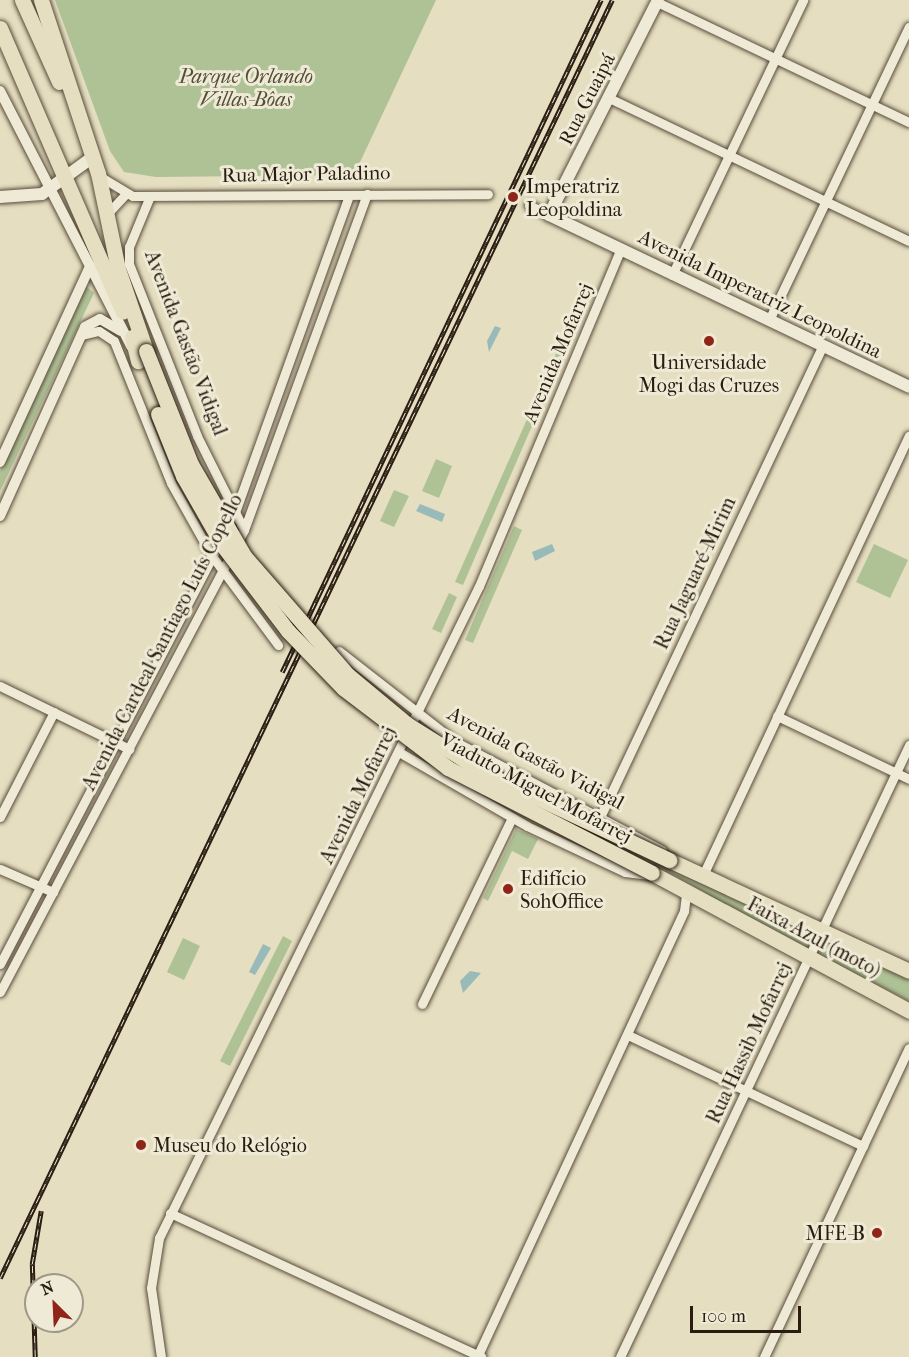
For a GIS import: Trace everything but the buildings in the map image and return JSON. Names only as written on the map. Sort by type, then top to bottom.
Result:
[{"type":"highway","points":[[22,0],[74,104]]},
{"type":"highway","points":[[41,0],[74,104]]},
{"type":"highway","points":[[0,28],[140,356]]},
{"type":"highway","name":"Avenida Gastão Vidigal","points":[[74,104],[98,173],[140,356]]},
{"type":"highway","name":"Viaduto Miguel Mofarrej","points":[[140,356],[220,516],[261,580],[333,661],[384,707],[477,769],[669,860]]},
{"type":"highway","name":"Viaduto Miguel Mofarrej","points":[[140,356],[170,447],[210,525],[254,589],[318,663],[394,731],[448,768],[654,874]]},
{"type":"highway","name":"Avenida Gastão Vidigal","points":[[669,860],[823,929],[909,971]]},
{"type":"highway","points":[[654,874],[695,900],[909,1010]]},
{"type":"main road","name":"Rua Guaipá","points":[[549,215],[657,1]]},
{"type":"main road","points":[[0,197],[47,191],[93,157]]},
{"type":"main road","name":"Avenida Imperatriz Leopoldina","points":[[549,215],[909,387]]},
{"type":"street","points":[[672,274],[803,0]]},
{"type":"street","points":[[657,1],[909,122]]},
{"type":"street","points":[[769,320],[909,27]]},
{"type":"street","points":[[0,91],[47,191],[90,266],[123,333],[140,356]]},
{"type":"street","points":[[609,98],[909,241]]},
{"type":"street","points":[[98,173],[129,195],[142,213]]},
{"type":"street","points":[[435,192],[437,181]]},
{"type":"street","points":[[453,182],[454,193]]},
{"type":"street","name":"Rua Major Paladino","points":[[129,195],[349,195],[435,192],[488,194]]},
{"type":"street","name":"Avenida Cardeal Santiago Luís Copello","points":[[0,992],[244,530],[367,194]]},
{"type":"street","points":[[106,214],[129,195]]},
{"type":"street","name":"Avenida Cardeal Santiago Luís Copello","points":[[0,964],[234,515],[349,195]]},
{"type":"street","name":"Avenida Gastão Vidigal","points":[[150,196],[129,247],[129,264],[220,489],[244,530]]},
{"type":"street","name":"Avenida Imperatriz Leopoldina","points":[[529,205],[549,215]]},
{"type":"street","name":"Avenida Mofarrej","points":[[160,1357],[151,1288],[159,1238],[479,586],[621,249]]},
{"type":"street","points":[[0,462],[90,266]]},
{"type":"street","points":[[0,516],[32,450],[81,335],[100,319],[123,333]]},
{"type":"street","points":[[81,335],[99,331],[114,341],[188,515],[222,572],[278,645]]},
{"type":"street","name":"Rua Jaguaré-Mirim","points":[[600,817],[823,345]]},
{"type":"street","points":[[697,872],[777,716],[909,436]]},
{"type":"street","points":[[11,441],[16,455],[32,450]]},
{"type":"street","points":[[188,515],[209,510],[220,489]]},
{"type":"street","name":"Avenida Gastão Vidigal","points":[[339,651],[416,716],[454,741],[600,817],[697,872]]},
{"type":"street","points":[[0,686],[129,749]]},
{"type":"street","points":[[0,816],[54,712]]},
{"type":"street","points":[[777,716],[909,778]]},
{"type":"street","points":[[435,774],[439,757],[454,741]]},
{"type":"street","name":"Rua Hassib Mofarrej","points":[[620,1357],[909,745]]},
{"type":"street","points":[[399,752],[512,818],[625,872],[654,874]]},
{"type":"street","points":[[78,815],[90,822]]},
{"type":"street","points":[[422,1004],[512,818]]},
{"type":"street","points":[[0,869],[53,892]]},
{"type":"street","points":[[170,1213],[478,1356],[684,911],[695,900]]},
{"type":"street","points":[[628,1035],[863,1146]]},
{"type":"street","points":[[764,1357],[909,1048]]},
{"type":"green space","name":"Parque Orlando Villas-Bôas","points":[[55,0],[436,0],[354,175],[156,177],[124,172],[110,151]]},
{"type":"green space","points":[[86,286],[94,293],[0,491],[0,471]]},
{"type":"green space","points":[[562,340],[568,343],[463,585],[455,582]]},
{"type":"green space","points":[[436,459],[452,466],[439,498],[422,491]]},
{"type":"green space","points":[[394,490],[409,496],[394,527],[380,521]]},
{"type":"green space","points":[[514,526],[522,530],[473,643],[465,640]]},
{"type":"green space","points":[[874,544],[908,560],[890,598],[856,582]]},
{"type":"green space","points":[[449,593],[457,597],[441,633],[432,629]]},
{"type":"green space","points":[[516,829],[538,839],[528,859],[512,851],[488,901],[483,898]]},
{"type":"green space","points":[[628,848],[909,978],[909,1001],[767,929]]},
{"type":"green space","points":[[283,936],[292,941],[230,1066],[220,1061]]},
{"type":"green space","points":[[183,938],[200,946],[184,980],[167,972]]},
{"type":"water","points":[[495,326],[501,328],[489,352],[487,341]]},
{"type":"water","points":[[420,504],[445,514],[442,522],[416,511]]},
{"type":"water","points":[[552,544],[555,551],[535,561],[532,552]]},
{"type":"water","points":[[263,944],[271,948],[255,975],[249,972]]},
{"type":"water","points":[[470,971],[481,973],[463,993],[460,981]]},
{"type":"railway","points":[[282,672],[601,0]]},
{"type":"railway","points":[[0,1278],[612,0]]},
{"type":"railway","points":[[35,1357],[32,1264],[41,1211]]},
{"type":"place","name":"Imperatriz Leopoldina","points":[[513,197]]},
{"type":"place","name":"Universidade Mogi das Cruzes","points":[[709,341]]},
{"type":"place","name":"Edifício SohOffice","points":[[508,889]]},
{"type":"place","name":"Museu do Relógio","points":[[141,1145]]},
{"type":"place","name":"MFE-B","points":[[877,1233]]}]
